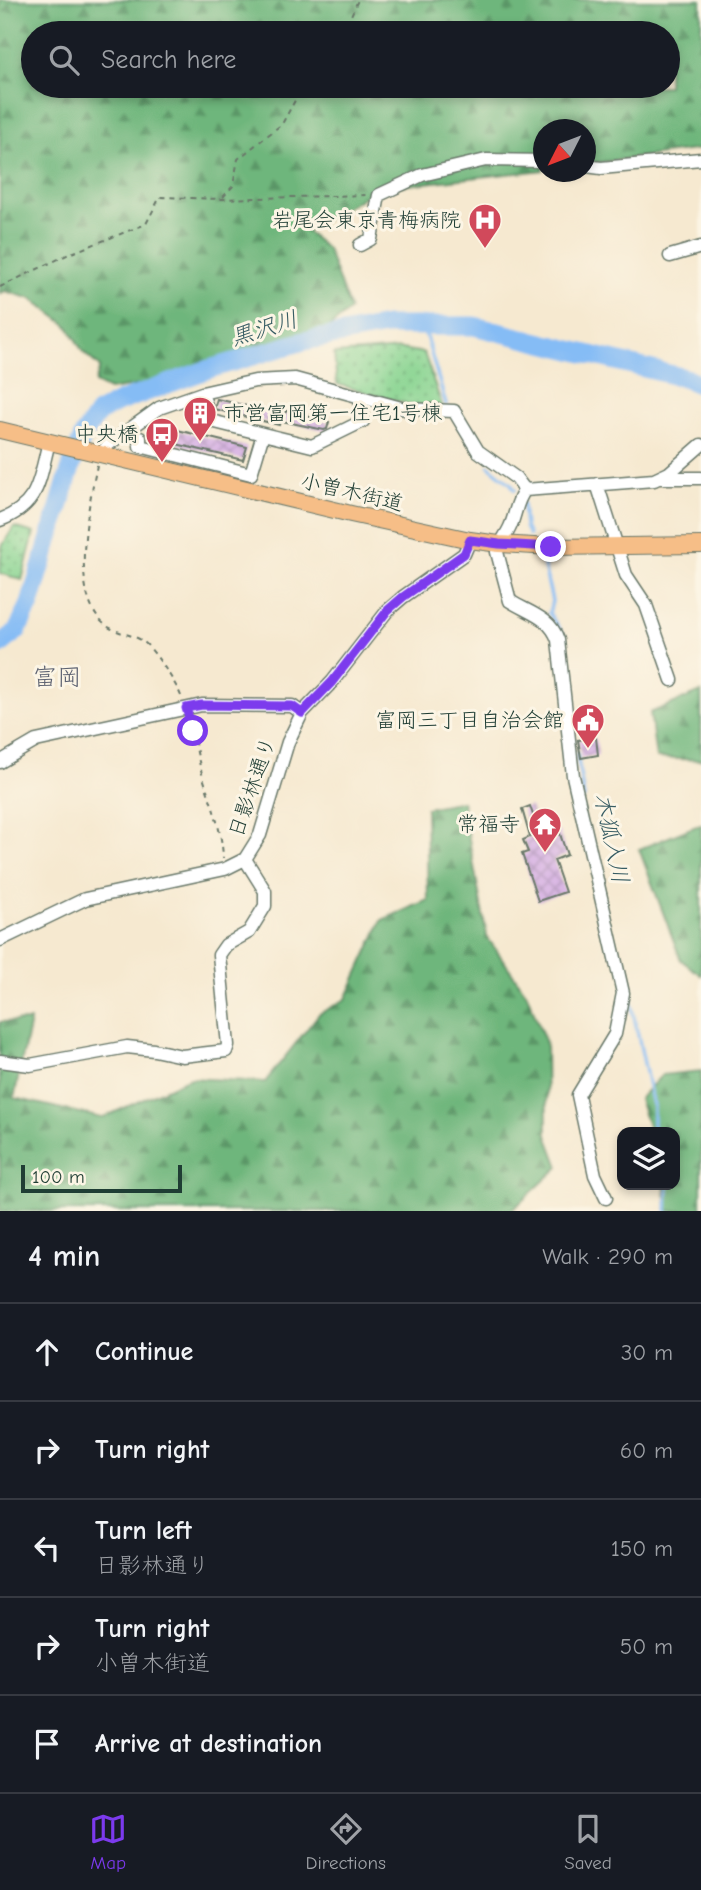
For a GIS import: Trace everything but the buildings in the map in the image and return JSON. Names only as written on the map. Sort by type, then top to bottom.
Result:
[{"type":"main road","name":"小曽木街道","points":[[0,430],[470,540],[551,547],[701,545]]},
{"type":"street","points":[[596,167],[701,159]]},
{"type":"street","points":[[360,246],[371,239],[379,195],[422,175],[486,160],[533,161]]},
{"type":"street","points":[[670,256],[701,247]]},
{"type":"street","points":[[98,453],[159,408],[202,393],[255,381],[295,379],[405,410],[454,411],[478,451],[516,478],[525,490]]},
{"type":"street","points":[[202,393],[206,405],[204,419],[312,446],[363,421],[360,398]]},
{"type":"street","points":[[122,434],[140,438],[140,446],[251,474],[263,434]]},
{"type":"street","points":[[0,520],[29,503],[55,443]]},
{"type":"street","points":[[660,478],[701,445]]},
{"type":"street","points":[[606,1198],[595,1175],[578,1095],[615,1034],[622,993],[573,776],[558,640],[545,620],[510,601],[499,563],[499,544],[509,530],[519,498],[525,490],[660,478],[701,478]]},
{"type":"street","points":[[597,484],[626,575],[646,605],[672,680]]},
{"type":"street","name":"日影林通り","points":[[0,940],[85,899],[221,869],[239,864],[245,859],[260,835],[288,742],[302,713],[332,682],[388,610],[464,554],[470,540]]},
{"type":"street","points":[[0,762],[36,741],[202,705],[292,706],[302,713]]},
{"type":"street","points":[[0,1060],[30,1065],[127,1047],[153,1049],[181,1056],[226,1051],[228,1045],[219,955],[226,945],[244,936],[256,924],[267,898],[245,859]]},
{"type":"path","points":[[348,21],[358,0]]},
{"type":"path","points":[[221,199],[233,186],[238,159],[282,124],[296,98]]},
{"type":"path","points":[[0,287],[69,254],[146,224],[160,197],[221,199],[379,195]]},
{"type":"path","points":[[98,453],[84,541],[86,578],[92,608],[99,619],[110,628],[146,643],[172,678],[186,708],[222,847],[221,869]]},
{"type":"green space","points":[[0,0],[701,0],[701,149],[596,163],[596,119],[533,119],[533,171],[379,188],[306,231],[327,249],[350,310],[321,335],[160,382],[109,390],[95,383],[100,367],[83,352],[67,325],[32,299],[5,291],[0,294]]},
{"type":"green space","points":[[401,349],[424,353],[442,406],[415,406],[337,384],[334,354]]},
{"type":"green space","points":[[14,527],[34,533],[22,580],[0,573],[2,546]]},
{"type":"green space","points":[[701,692],[701,760],[656,758],[650,713]]},
{"type":"green space","points":[[462,801],[487,937],[527,994],[546,1044],[547,1135],[559,1167],[511,1211],[0,1211],[0,1022],[30,1021],[14,1098],[102,1118],[190,1078],[265,1082],[319,1014],[346,999],[382,920],[428,900],[426,808]]},
{"type":"green space","points":[[701,824],[701,975],[681,960],[639,849]]},
{"type":"green space","points":[[701,1071],[701,1211],[668,1211],[665,1190],[680,1190],[680,1127],[648,1127],[639,1099],[662,1075]]},
{"type":"waterway","name":"黒沢川","points":[[0,645],[17,631],[30,604],[72,464],[84,434],[98,413],[119,402],[206,370],[304,341],[386,326],[474,326],[685,378],[701,385]]},
{"type":"waterway","name":"木狐入川","points":[[423,326],[446,404]]},
{"type":"waterway","name":"木狐入川","points":[[489,466],[515,490]]},
{"type":"waterway","name":"木狐入川","points":[[523,503],[525,527],[529,535]]},
{"type":"waterway","name":"木狐入川","points":[[541,553],[552,601],[549,613],[563,639]]},
{"type":"waterway","name":"木狐入川","points":[[577,754],[584,798]]},
{"type":"waterway","name":"木狐入川","points":[[624,970],[653,1105],[653,1127]]},
{"type":"waterway","name":"木狐入川","points":[[667,1211],[668,1190]]},
{"type":"place","name":"岩尾会東京青梅病院","points":[[485,250]]},
{"type":"place","name":"市営富岡第一住宅1号棟","points":[[200,443]]},
{"type":"place","name":"中央橋","points":[[162,464]]},
{"type":"place","name":"富岡三丁目自治会館","points":[[588,750]]},
{"type":"place","name":"常福寺","points":[[545,854]]},
{"type":"district","name":"富岡","points":[[57,677]]},
{"type":"route","points":[[193,731],[186,708],[202,705],[292,706],[302,713],[332,682],[388,610],[464,554],[470,540],[551,547]]}]
